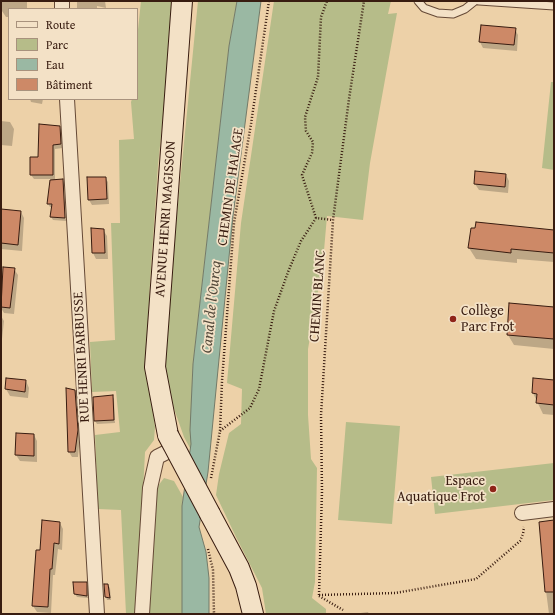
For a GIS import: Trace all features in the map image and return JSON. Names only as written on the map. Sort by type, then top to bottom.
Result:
[{"type":"main road","name":"AVENUE HENRI MAGISSON","points":[[182,1],[155,366],[171,442],[239,568],[246,586],[253,614]]},
{"type":"street","name":"RUE HENRI BARBUSSE","points":[[68,100],[97,614]]},
{"type":"street","points":[[142,614],[150,488],[157,457],[171,442]]},
{"type":"street","points":[[522,513],[554,509]]},
{"type":"lane","points":[[418,1],[424,8],[438,13],[453,14],[465,9],[475,1]]},
{"type":"lane","points":[[479,1],[554,6]]},
{"type":"path","name":"CHEMIN DE HALAGE","points":[[210,483],[220,431],[222,381],[234,223],[251,124],[269,1]]},
{"type":"path","points":[[316,218],[302,175],[312,153],[313,142],[306,131],[305,118],[318,77],[321,17],[327,1]]},
{"type":"path","name":"CHEMIN BLANC","points":[[319,595],[322,395],[333,220],[364,1]]},
{"type":"path","points":[[220,431],[250,408],[259,389],[274,311],[301,242],[316,218]]},
{"type":"path","points":[[316,218],[333,220]]},
{"type":"path","points":[[319,595],[394,592],[476,579],[520,541],[523,534],[524,525],[522,513]]},
{"type":"path","points":[[208,549],[213,570],[214,614]]},
{"type":"path","points":[[319,595],[343,610]]},
{"type":"green space","points":[[141,1],[175,1],[158,165],[146,359],[155,427],[154,440],[145,452],[137,614],[126,614],[121,510],[98,509],[95,435],[120,432],[116,391],[92,392],[90,342],[115,340],[111,223],[120,223],[119,140],[134,139],[131,102],[132,100],[138,100],[138,30]]},
{"type":"green space","points":[[198,1],[237,1],[229,46],[193,364],[191,450],[184,437],[173,406],[165,368],[165,335]]},
{"type":"green space","points":[[274,1],[391,1],[388,14],[397,13],[370,163],[363,220],[327,216],[323,262],[308,349],[308,415],[311,459],[317,468],[315,582],[312,598],[326,609],[326,614],[266,614],[262,588],[216,495],[219,474],[229,433],[241,424],[242,389],[227,383],[241,223]]},
{"type":"green space","points":[[551,82],[554,82],[554,170],[542,168]]},
{"type":"green space","points":[[346,422],[400,426],[392,524],[338,520]]},
{"type":"green space","name":"Espace Aquatique Frot","points":[[554,463],[554,500],[435,514],[431,477]]},
{"type":"green space","points":[[164,478],[174,481],[183,497],[182,614],[147,614],[154,496],[158,486]]},
{"type":"water","name":"Canal de l'Ourcq","points":[[237,1],[261,1],[233,216],[208,472],[199,527],[206,552],[209,578],[209,614],[182,614],[182,506],[191,444],[190,430],[193,364],[229,46]]},
{"type":"building","points":[[481,25],[516,28],[514,45],[479,42]]},
{"type":"building","points":[[39,124],[60,126],[61,144],[53,145],[53,175],[30,175],[30,157],[38,157]]},
{"type":"building","points":[[475,171],[506,174],[505,187],[474,184]]},
{"type":"building","points":[[87,177],[106,177],[107,199],[88,200]]},
{"type":"building","points":[[63,179],[65,218],[50,217],[52,204],[47,204],[50,180]]},
{"type":"building","points":[[1,209],[21,211],[18,245],[1,243]]},
{"type":"building","points":[[476,222],[554,230],[554,253],[511,249],[511,253],[468,248],[471,228],[475,228]]},
{"type":"building","points":[[91,228],[104,229],[105,253],[92,253]]},
{"type":"building","points":[[3,267],[15,268],[10,308],[1,307]]},
{"type":"building","points":[[509,303],[554,307],[554,339],[507,335]]},
{"type":"building","points":[[6,378],[26,380],[25,392],[5,389]]},
{"type":"building","points":[[533,378],[554,380],[554,405],[536,403],[537,394],[532,393]]},
{"type":"building","points":[[66,388],[75,390],[78,430],[75,452],[68,452]]},
{"type":"building","points":[[113,395],[114,420],[94,421],[93,397]]},
{"type":"building","points":[[16,433],[34,434],[34,456],[15,455]]},
{"type":"building","points":[[42,520],[60,522],[59,544],[54,543],[52,569],[50,569],[48,607],[32,606],[36,550],[40,550]]},
{"type":"building","points":[[554,520],[554,592],[545,592],[539,522]]},
{"type":"building","points":[[73,582],[87,582],[87,596],[74,594]]},
{"type":"building","points":[[104,584],[108,584],[110,598],[105,597]]},
{"type":"place","name":"Collège Parc Frot","points":[[453,319]]},
{"type":"place","name":"Espace Aquatique Frot","points":[[493,489]]}]
